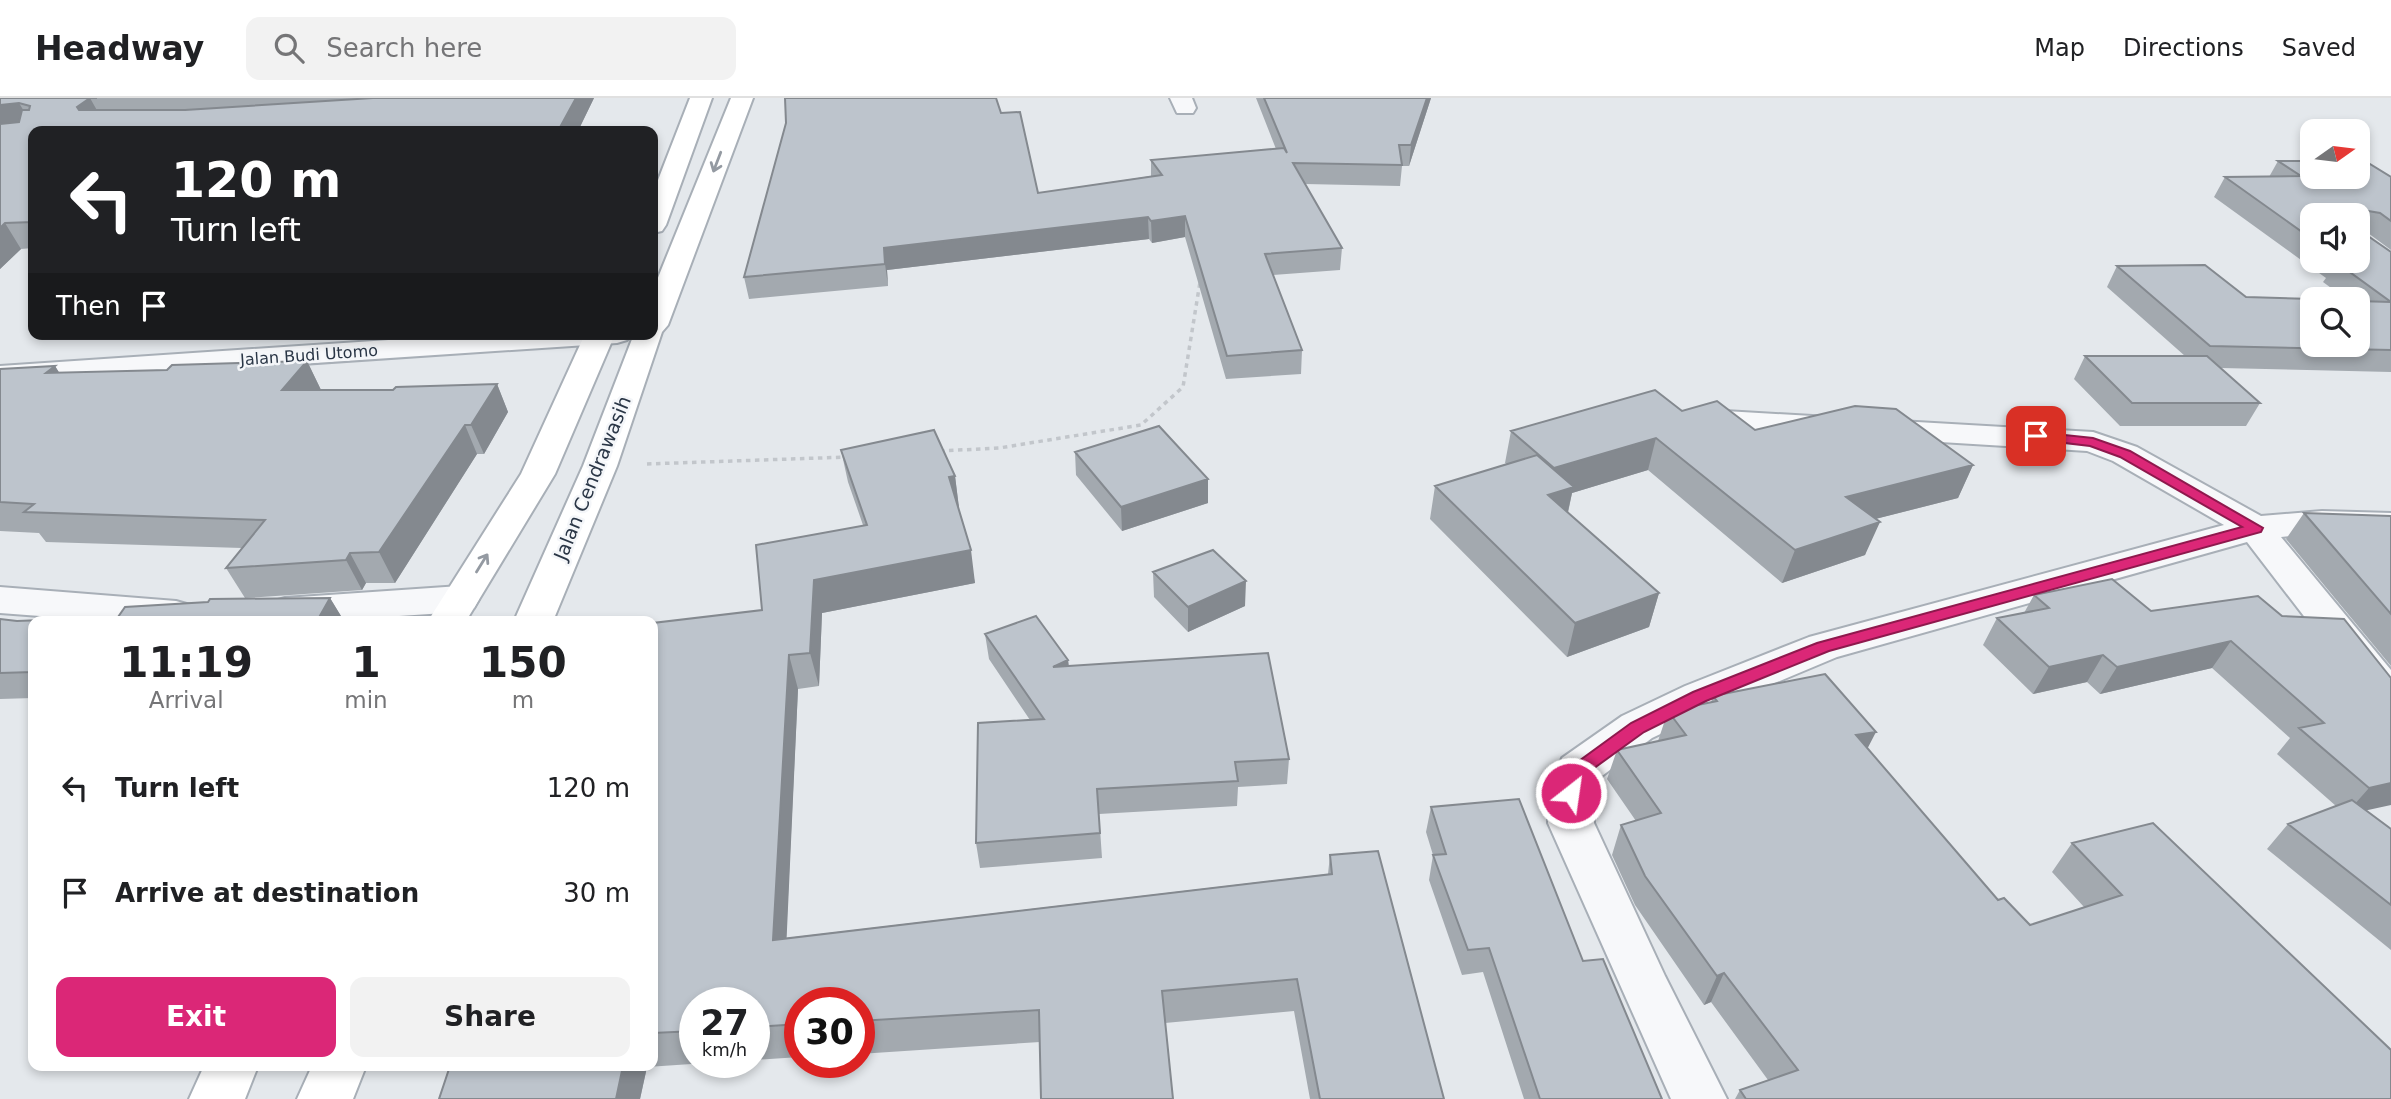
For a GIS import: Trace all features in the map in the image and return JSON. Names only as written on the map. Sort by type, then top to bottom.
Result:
[{"type":"main road","points":[[658,212],[701,98]]},
{"type":"main road","points":[[658,312],[742,98]]},
{"type":"main road","points":[[453,610],[538,474],[603,340]]},
{"type":"main road","name":"Jalan Cendrawasih","points":[[535,616],[600,466],[647,340]]},
{"type":"main road","points":[[217,1099],[229,1071]]},
{"type":"main road","points":[[325,1099],[338,1071]]},
{"type":"street","name":"Jalan Budi Utomo","points":[[0,375],[529,340]]},
{"type":"street","points":[[1725,421],[2062,438],[2093,442],[2125,454],[2255,528],[2391,699]]},
{"type":"street","points":[[1699,1099],[1645,989],[1571,823],[1571,793],[1578,771],[1637,727],[1700,696],[1823,647],[2255,528],[2322,522],[2391,524]]},
{"type":"street","points":[[0,600],[129,612],[215,614]]},
{"type":"street","points":[[253,614],[453,610]]},
{"type":"path","points":[[932,452],[999,448],[1141,425],[1183,387],[1200,281]]},
{"type":"path","points":[[600,466],[853,457]]},
{"type":"building","points":[[0,98],[90,98],[77,107],[79,110],[185,110],[373,98],[576,98],[561,126],[28,126],[28,222],[5,223],[0,228],[0,124],[19,122],[22,110],[29,110],[30,106],[19,103],[0,105]]},
{"type":"building","points":[[785,98],[996,98],[1001,113],[1020,112],[1038,193],[1162,175],[1151,160],[1284,148],[1287,153],[1264,98],[1427,98],[1411,145],[1399,145],[1402,165],[1293,163],[1342,248],[1265,254],[1302,350],[1227,356],[1185,216],[1151,221],[1148,217],[884,248],[885,264],[744,277],[786,123]]},
{"type":"building","points":[[2278,161],[2300,161],[2300,175]]},
{"type":"building","points":[[2370,164],[2391,177],[2391,221],[2380,213],[2370,211],[2370,203],[2300,203],[2300,230],[2225,177],[2300,176],[2300,189],[2370,189]]},
{"type":"building","points":[[2370,237],[2391,252],[2391,302],[2351,273],[2370,273]]},
{"type":"building","points":[[2205,265],[2246,297],[2300,299],[2300,348],[2210,346],[2117,266]]},
{"type":"building","points":[[2370,301],[2391,302],[2391,350],[2370,350]]},
{"type":"building","points":[[2085,356],[2207,356],[2260,403],[2132,403]]},
{"type":"building","points":[[307,361],[282,390],[393,390],[396,387],[497,384],[471,425],[465,425],[379,552],[350,553],[346,560],[226,568],[265,520],[24,512],[34,504],[0,502],[0,369],[55,366],[46,373],[167,370],[172,365]]},
{"type":"building","points":[[1655,390],[1682,411],[1717,401],[1755,430],[1855,406],[1896,409],[1973,465],[1846,497],[1880,522],[1795,550],[1656,438],[1554,468],[1511,431]]},
{"type":"building","points":[[1159,426],[1208,479],[1121,507],[1075,452]]},
{"type":"building","points":[[934,430],[955,476],[949,477],[971,550],[814,580],[810,653],[789,655],[773,940],[1332,874],[1330,855],[1378,851],[1444,1099],[1320,1099],[1297,979],[1162,991],[1173,1099],[1041,1099],[1039,1010],[875,1020],[875,987],[784,987],[784,1025],[770,1026],[770,987],[679,987],[679,1032],[658,1033],[658,622],[762,610],[756,545],[867,525],[841,450]]},
{"type":"building","points":[[1537,455],[1574,487],[1548,495],[1659,593],[1575,623],[1435,486]]},
{"type":"building","points":[[2304,513],[2391,516],[2391,614]]},
{"type":"building","points":[[1213,550],[1246,581],[1188,607],[1153,572]]},
{"type":"building","points":[[2112,579],[2151,611],[2258,596],[2282,616],[2344,619],[2391,678],[2391,783],[2369,788],[2299,728],[2324,723],[2231,641],[2117,667],[2103,655],[2049,667],[1997,618],[2049,608],[2034,595]]},
{"type":"building","points":[[330,598],[320,616],[119,616],[125,607],[208,602],[210,599]]},
{"type":"building","points":[[1036,616],[1068,660],[1053,667],[1268,653],[1289,759],[1235,762],[1238,781],[1097,789],[1100,833],[976,843],[978,723],[1044,719],[985,634]]},
{"type":"building","points":[[0,619],[28,621],[28,672],[0,673]]},
{"type":"building","points":[[1825,674],[1876,732],[1856,735],[1998,900],[2004,898],[2030,925],[2122,895],[2072,843],[2153,823],[2391,1050],[2391,1099],[1746,1099],[1740,1090],[1798,1070],[1724,973],[1717,976],[1645,876],[1621,825],[1661,813],[1617,750],[1686,735],[1668,711],[1717,701],[1713,696]]},
{"type":"building","points":[[1519,799],[1583,961],[1603,959],[1662,1099],[1540,1099],[1489,948],[1468,950],[1433,855],[1446,854],[1431,807]]},
{"type":"building","points":[[2352,800],[2391,829],[2391,905],[2288,824]]},
{"type":"building","points":[[448,1071],[622,1071],[616,1099],[439,1099]]},
{"type":"route","points":[[1571,793],[1578,771],[1637,727],[1700,696],[1823,647],[2255,528],[2125,454],[2093,442],[2036,436]]}]
